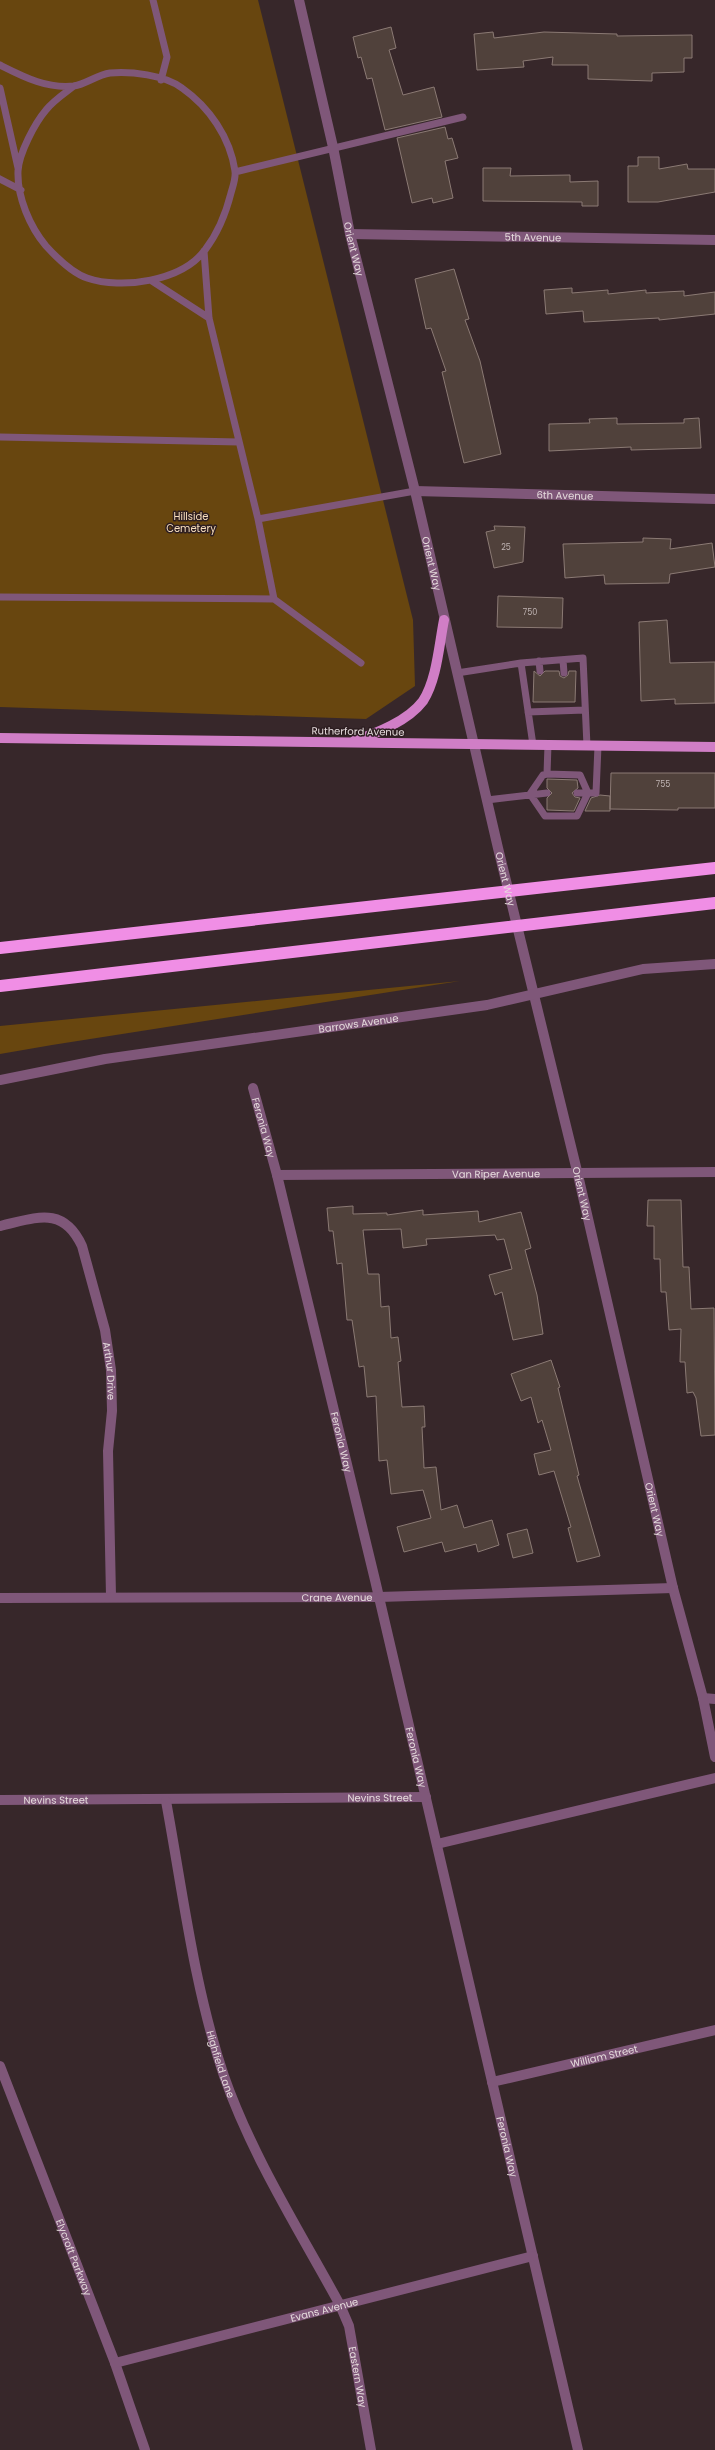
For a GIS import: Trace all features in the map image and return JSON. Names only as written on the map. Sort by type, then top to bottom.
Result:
[{"type":"highway","points":[[0,948],[715,868]]},
{"type":"highway","points":[[0,986],[715,903]]},
{"type":"main road","points":[[348,743],[388,727],[409,713],[422,701],[430,683],[444,620]]},
{"type":"main road","name":"Rutherford Avenue","points":[[0,738],[715,747]]},
{"type":"street","name":"Orient Way","points":[[299,0],[333,147],[350,234],[415,491],[523,955],[578,1175],[673,1588],[703,1698],[715,1757]]},
{"type":"street","name":"5th Avenue","points":[[350,234],[715,240]]},
{"type":"street","name":"6th Avenue","points":[[415,491],[715,499]]},
{"type":"street","name":"Barrows Avenue","points":[[0,1080],[105,1059],[488,1005],[644,969],[715,964]]},
{"type":"street","name":"Feronia Way","points":[[253,1088],[277,1175],[426,1797]]},
{"type":"street","name":"Van Riper Avenue","points":[[277,1175],[578,1175],[715,1172]]},
{"type":"street","name":"Arthur Drive","points":[[0,1226],[41,1216],[54,1218],[72,1228],[82,1246],[105,1330],[111,1370],[112,1411],[108,1451],[111,1596]]},
{"type":"street","name":"Crane Avenue","points":[[0,1598],[111,1596],[379,1597],[673,1588]]},
{"type":"street","points":[[703,1698],[715,1699]]},
{"type":"street","points":[[437,1844],[715,1778]]},
{"type":"street","name":"Nevins Street","points":[[0,1800],[166,1801],[426,1797],[437,1844]]},
{"type":"street","name":"Highfield Lane","points":[[166,1801],[200,1991],[225,2077],[262,2163],[340,2305]]},
{"type":"street","name":"Feronia Way","points":[[437,1844],[578,2450]]},
{"type":"street","name":"William Street","points":[[492,2082],[715,2030]]},
{"type":"street","name":"Elycroft Parkway","points":[[0,2066],[115,2363],[145,2450]]},
{"type":"street","name":"Evans Avenue","points":[[115,2363],[533,2256]]},
{"type":"street","name":"Eastern Way","points":[[340,2305],[349,2326],[371,2450]]},
{"type":"lane","points":[[153,0],[167,57],[161,80]]},
{"type":"lane","points":[[0,65],[38,84],[74,86]]},
{"type":"lane","points":[[0,88],[18,170],[23,203],[36,234],[58,259],[86,278],[119,284],[152,281],[183,268],[204,251],[226,214],[235,172],[227,144],[208,110],[180,86],[146,74],[109,74],[74,86],[46,109],[29,137],[18,170]]},
{"type":"lane","points":[[235,172],[333,147],[463,118]]},
{"type":"lane","points":[[0,179],[21,190]]},
{"type":"lane","points":[[204,251],[209,318],[258,519],[274,599]]},
{"type":"lane","points":[[152,281],[209,318]]},
{"type":"lane","points":[[0,437],[239,442]]},
{"type":"lane","points":[[258,519],[415,491]]},
{"type":"lane","points":[[0,597],[274,599],[361,663]]},
{"type":"lane","points":[[457,673],[522,663],[583,658],[587,746]]},
{"type":"lane","points":[[563,660],[564,673]]},
{"type":"lane","points":[[539,662],[540,671]]},
{"type":"lane","points":[[522,663],[533,745]]},
{"type":"lane","points":[[528,712],[544,708],[566,707],[585,710]]},
{"type":"lane","points":[[547,774],[548,745]]},
{"type":"lane","points":[[577,793],[596,793],[598,746]]},
{"type":"lane","points":[[547,774],[580,775],[588,793],[577,816],[545,816],[530,794],[543,775],[547,774]]},
{"type":"lane","points":[[487,800],[547,793]]},
{"type":"green space","name":"Hillside Cemetery","points":[[0,0],[258,0],[413,620],[415,686],[366,719],[0,707]]},
{"type":"green space","points":[[460,981],[52,1045],[0,1054],[0,1026]]},
{"type":"building","points":[[391,27],[396,48],[389,50],[403,95],[434,87],[442,117],[385,130],[372,78],[367,79],[361,57],[358,58],[353,37]]},
{"type":"building","points":[[493,32],[494,38],[544,32],[617,34],[617,36],[692,35],[692,58],[684,58],[684,72],[652,73],[652,81],[588,79],[588,65],[552,65],[553,57],[523,61],[524,67],[477,70],[474,34]]},
{"type":"building","points":[[445,127],[448,139],[452,138],[458,158],[445,161],[453,198],[433,203],[432,198],[412,203],[397,138]]},
{"type":"building","points":[[638,157],[659,157],[659,169],[687,164],[688,169],[715,169],[715,192],[658,202],[628,202],[628,166],[638,166]]},
{"type":"building","points":[[483,168],[511,168],[510,176],[570,175],[570,182],[598,181],[598,206],[582,206],[582,202],[483,201]]},
{"type":"building","points":[[454,269],[469,319],[465,320],[480,361],[501,454],[464,463],[442,372],[446,371],[431,328],[426,329],[415,279]]},
{"type":"building","points":[[572,288],[572,293],[608,290],[608,294],[646,290],[646,293],[684,291],[684,296],[715,292],[715,314],[659,320],[659,318],[584,322],[583,311],[546,314],[544,290]]},
{"type":"building","points":[[617,418],[617,424],[684,423],[684,419],[699,418],[701,448],[631,450],[631,447],[549,451],[549,424],[590,423],[589,419]]},
{"type":"building","points":[[494,526],[525,527],[523,562],[494,568],[486,532],[495,530]]},
{"type":"building","points":[[643,538],[671,539],[670,549],[712,543],[715,567],[670,574],[669,583],[605,584],[604,575],[565,578],[563,544],[643,542]]},
{"type":"building","points":[[498,596],[563,598],[562,628],[497,627]]},
{"type":"building","points":[[667,620],[670,663],[715,662],[715,703],[675,704],[675,699],[641,701],[639,622]]},
{"type":"building","points":[[534,671],[540,676],[545,671],[559,671],[560,676],[564,678],[568,675],[569,671],[576,671],[575,702],[533,702]]},
{"type":"building","points":[[611,773],[715,773],[715,808],[678,808],[678,810],[610,809]]},
{"type":"building","points":[[547,779],[577,780],[578,788],[572,793],[575,797],[580,798],[574,811],[547,810],[547,798],[552,793],[547,788]]},
{"type":"building","points":[[600,795],[610,796],[610,811],[585,811],[591,798]]},
{"type":"building","points":[[648,1200],[681,1200],[683,1267],[689,1267],[691,1309],[714,1308],[715,1435],[701,1436],[696,1398],[693,1392],[687,1393],[685,1362],[680,1362],[681,1329],[669,1330],[666,1292],[661,1292],[660,1259],[654,1259],[654,1226],[647,1226]]},
{"type":"building","points":[[353,1206],[353,1214],[387,1213],[387,1215],[423,1210],[423,1215],[478,1211],[479,1222],[521,1212],[531,1248],[525,1250],[537,1295],[543,1334],[513,1340],[502,1292],[495,1295],[489,1275],[512,1269],[504,1239],[497,1240],[495,1235],[426,1239],[427,1245],[403,1248],[401,1229],[363,1230],[368,1274],[379,1274],[381,1307],[389,1306],[391,1338],[398,1337],[401,1361],[398,1362],[402,1407],[424,1406],[425,1427],[422,1427],[424,1468],[436,1467],[441,1510],[457,1505],[464,1528],[492,1520],[499,1545],[478,1552],[476,1544],[445,1552],[442,1542],[404,1552],[397,1527],[431,1518],[423,1490],[391,1494],[387,1460],[379,1461],[376,1396],[367,1397],[364,1366],[359,1367],[352,1320],[347,1320],[342,1263],[337,1264],[333,1231],[329,1231],[327,1208]]},
{"type":"building","points":[[551,1360],[560,1387],[558,1388],[579,1475],[577,1476],[600,1556],[577,1562],[568,1528],[571,1527],[554,1471],[539,1475],[534,1454],[551,1450],[542,1420],[538,1423],[531,1397],[521,1401],[511,1374]]},
{"type":"building","points":[[527,1529],[533,1553],[513,1558],[507,1534]]}]
